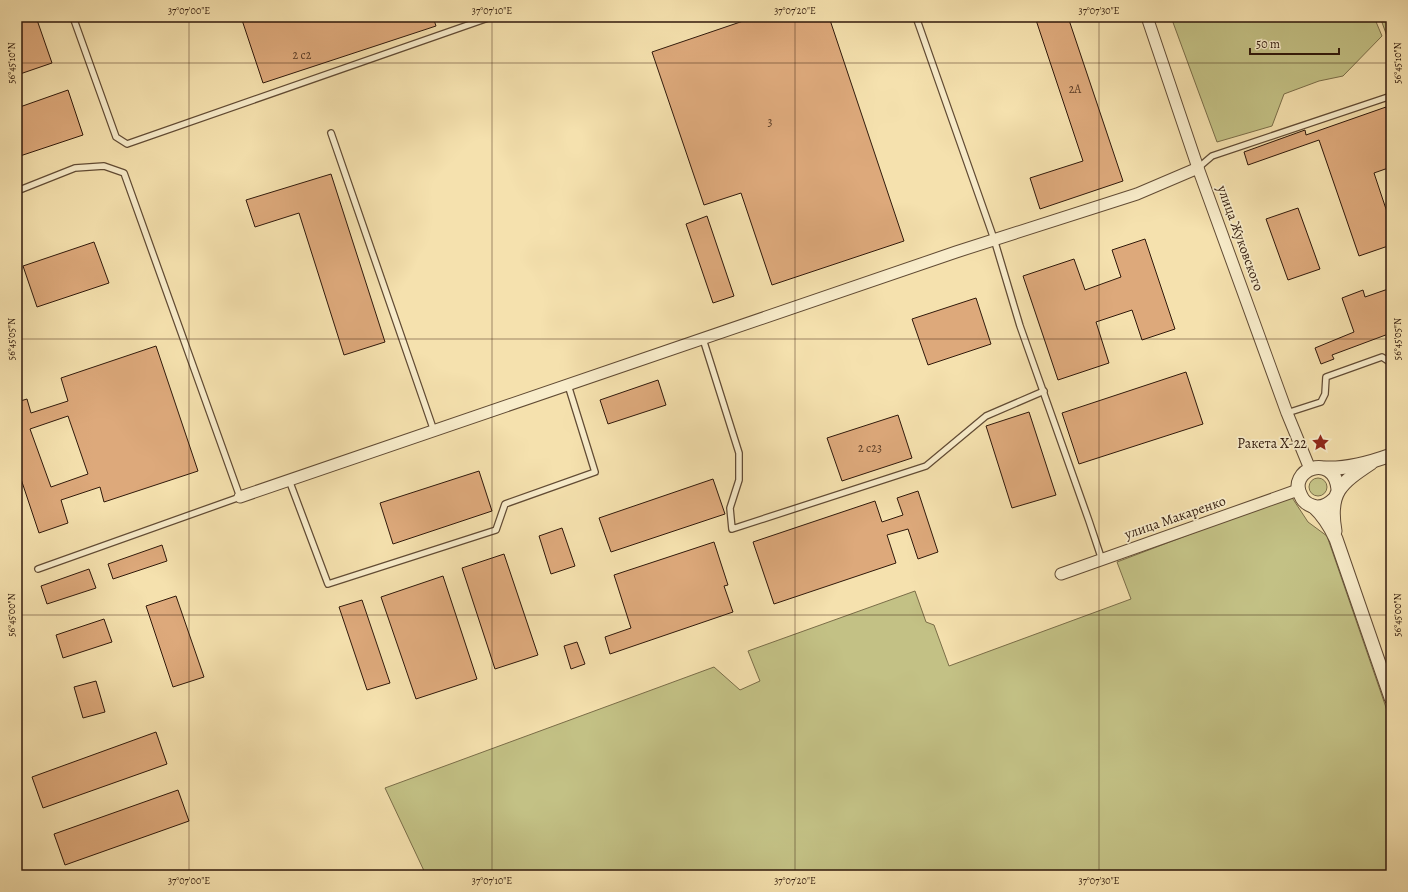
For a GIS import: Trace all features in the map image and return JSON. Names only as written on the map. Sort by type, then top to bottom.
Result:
[{"type":"street","name":"улица Жуковского","points":[[1147,17],[1198,168],[1287,413],[1310,469]]},
{"type":"street","points":[[240,497],[994,239],[1137,194],[1198,168]]},
{"type":"street","points":[[1371,463],[1340,468],[1317,467],[1310,469],[1301,477],[1298,483],[1298,490],[1302,499],[1307,504],[1313,506],[1325,506],[1352,476],[1371,463],[1391,455]]},
{"type":"street","points":[[1325,468],[1333,473],[1337,480],[1333,523],[1336,539]]},
{"type":"street","name":"улица Макаренко","points":[[1061,574],[1298,490]]},
{"type":"street","points":[[1313,506],[1322,514],[1336,539],[1391,698]]},
{"type":"lane","points":[[73,17],[116,136],[127,144],[491,17]]},
{"type":"lane","points":[[916,17],[994,239],[1020,326],[1102,560]]},
{"type":"lane","points":[[1198,168],[1212,156],[1391,96]]},
{"type":"lane","points":[[331,133],[434,431]]},
{"type":"lane","points":[[17,191],[75,168],[104,166],[124,173],[240,497],[38,569]]},
{"type":"lane","points":[[703,339],[739,453],[739,480],[730,508],[732,529],[926,466],[986,416],[1044,391]]},
{"type":"lane","points":[[1287,413],[1320,402],[1325,394],[1326,377],[1382,357],[1391,363]]},
{"type":"lane","points":[[289,480],[328,584],[496,530],[504,504],[595,472],[568,385]]},
{"type":"shaded area","points":[[1171,17],[1374,17],[1382,36],[1343,76],[1319,81],[1284,94],[1272,126],[1217,142]]},
{"type":"shaded area","points":[[1380,17],[1391,17],[1391,47]]},
{"type":"shaded area","points":[[1318,478],[1322,479],[1326,483],[1326,491],[1322,495],[1318,496],[1314,495],[1310,491],[1309,487],[1310,483],[1314,479]]},
{"type":"shaded area","points":[[1291,496],[1308,522],[1327,536],[1391,722],[1391,875],[426,875],[385,788],[714,667],[740,690],[760,681],[748,651],[915,591],[926,622],[934,625],[949,666],[1131,599],[1117,562]]},
{"type":"building","points":[[17,17],[36,17],[52,63],[17,75]]},
{"type":"building","points":[[241,17],[433,17],[436,26],[263,83]]},
{"type":"building","points":[[755,17],[829,17],[904,241],[772,285],[741,193],[704,205],[652,52]]},
{"type":"building","points":[[1035,17],[1068,17],[1123,181],[1040,209],[1030,178],[1083,161]]},
{"type":"building","points":[[68,90],[83,135],[17,157],[17,108]]},
{"type":"building","points":[[1386,107],[1389,117],[1391,116],[1391,167],[1374,173],[1391,224],[1391,245],[1359,256],[1319,140],[1248,165],[1244,152],[1305,130],[1306,135]]},
{"type":"building","points":[[331,174],[385,342],[344,355],[299,213],[255,227],[246,200]]},
{"type":"building","points":[[1298,208],[1320,269],[1288,280],[1266,219]]},
{"type":"building","points":[[707,216],[734,296],[713,303],[686,224]]},
{"type":"building","points":[[1145,239],[1175,329],[1142,340],[1132,310],[1096,322],[1109,363],[1058,380],[1023,276],[1074,259],[1085,290],[1121,277],[1112,250]]},
{"type":"building","points":[[94,242],[109,283],[37,307],[23,266]]},
{"type":"building","points":[[1391,288],[1391,333],[1332,355],[1334,359],[1321,364],[1315,348],[1354,332],[1342,298],[1363,290],[1365,297]]},
{"type":"building","points":[[976,298],[991,344],[928,365],[912,319]]},
{"type":"building","points":[[156,346],[198,471],[104,502],[100,487],[61,500],[68,523],[39,533],[17,467],[17,402],[27,399],[31,413],[68,401],[61,378]],"holes":[[[68,416],[88,474],[51,487],[30,429]]]},
{"type":"building","points":[[1186,372],[1203,424],[1079,464],[1062,413]]},
{"type":"building","points":[[658,380],[666,405],[608,424],[600,400]]},
{"type":"building","points":[[1029,412],[1056,495],[1012,508],[986,426]]},
{"type":"building","points":[[898,415],[912,458],[842,481],[827,438]]},
{"type":"building","points":[[479,471],[492,511],[393,544],[380,503]]},
{"type":"building","points":[[713,479],[725,514],[611,552],[599,518]]},
{"type":"building","points":[[918,491],[938,552],[918,559],[908,529],[887,535],[896,563],[774,604],[753,542],[875,501],[882,522],[903,515],[897,498]]},
{"type":"building","points":[[562,528],[575,566],[551,574],[539,536]]},
{"type":"building","points":[[714,542],[728,585],[724,586],[733,612],[610,654],[605,637],[631,628],[614,575]]},
{"type":"building","points":[[162,545],[167,561],[113,579],[108,564]]},
{"type":"building","points":[[504,554],[538,655],[495,669],[462,568]]},
{"type":"building","points":[[89,569],[96,588],[47,604],[41,586]]},
{"type":"building","points":[[443,576],[477,679],[416,699],[381,597]]},
{"type":"building","points":[[176,596],[204,677],[173,687],[146,606]]},
{"type":"building","points":[[362,600],[390,683],[367,690],[339,607]]},
{"type":"building","points":[[104,619],[112,642],[63,658],[56,635]]},
{"type":"building","points":[[577,642],[585,664],[571,669],[564,646]]},
{"type":"building","points":[[96,681],[105,712],[83,718],[74,687]]},
{"type":"building","points":[[156,732],[167,764],[43,808],[32,777]]},
{"type":"building","points":[[178,790],[189,821],[65,865],[54,834]]},
{"type":"place","name":"Ракета Х-22","points":[[1320,443]]}]
